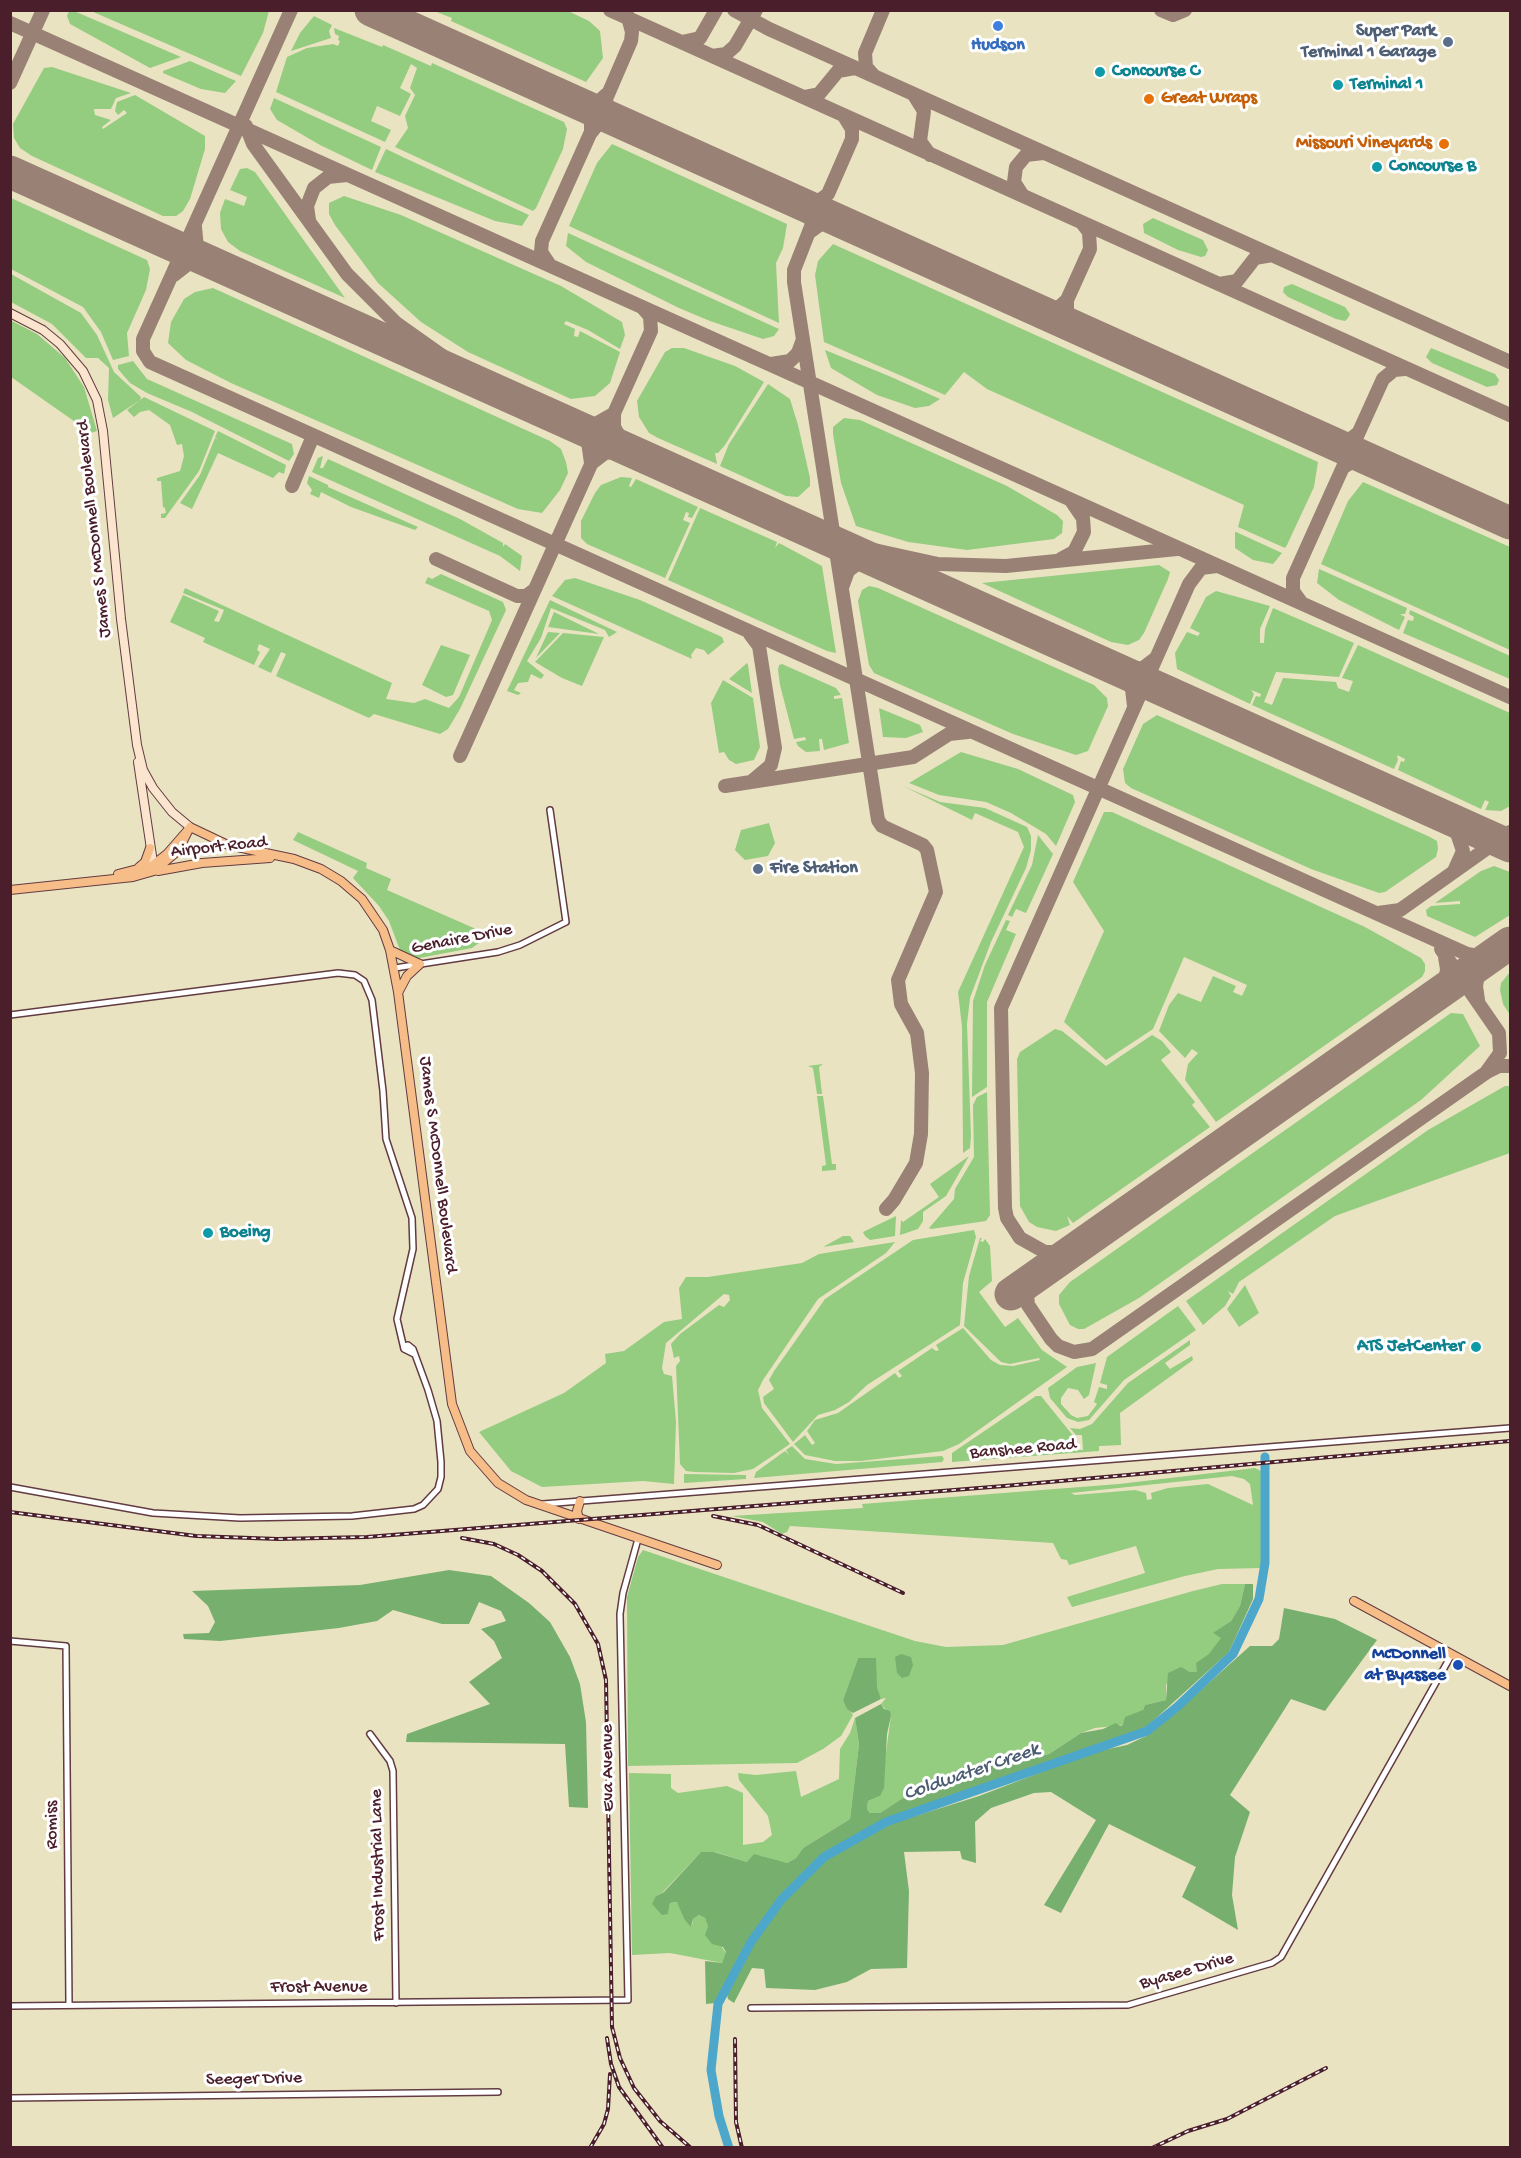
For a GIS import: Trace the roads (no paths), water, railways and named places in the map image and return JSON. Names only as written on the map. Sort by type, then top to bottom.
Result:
[{"type":"main road","name":"James S McDonnell Boulevard","points":[[190,827],[228,845],[288,858],[321,869],[355,893],[377,920],[395,968],[454,1412],[470,1451],[490,1476],[511,1492],[579,1519],[717,1565]]},
{"type":"main road","name":"Airport Road","points":[[10,890],[133,877],[154,868],[178,852],[190,827]]},
{"type":"main road","points":[[136,869],[145,862],[150,848]]},
{"type":"main road","name":"Airport Road","points":[[107,878],[136,869],[260,858],[288,858]]},
{"type":"main road","points":[[390,950],[420,964],[406,976],[398,992]]},
{"type":"main road","points":[[579,1519],[577,1512],[580,1501]]},
{"type":"main road","points":[[1354,1601],[1510,1686]]},
{"type":"street","name":"James S McDonnell Boulevard","points":[[10,313],[44,330],[66,350],[88,380],[100,409],[139,776],[154,868]]},
{"type":"street","name":"James S McDonnell Boulevard","points":[[137,746],[143,770],[153,788],[172,812],[190,827]]},
{"type":"street","name":"Genaire Drive","points":[[395,968],[509,949],[566,921],[550,810]]},
{"type":"street","points":[[10,1015],[338,973],[355,975],[364,981],[372,1000],[386,1139],[412,1218],[412,1249],[397,1319],[404,1346],[408,1345],[413,1349],[437,1422],[441,1477],[432,1497],[414,1509],[350,1516],[242,1518],[153,1513],[10,1487]]},
{"type":"street","name":"Banshee Road","points":[[538,1504],[1510,1428]]},
{"type":"street","name":"Eva Avenue","points":[[628,2000],[620,1614],[622,1593],[638,1539]]},
{"type":"street","name":"Romiss","points":[[10,1641],[66,1646],[69,2004]]},
{"type":"street","name":"Byasee Drive","points":[[751,2008],[1128,2004],[1272,1964],[1281,1957],[1452,1654]]},
{"type":"street","name":"Frost Industrial Lane","points":[[370,1734],[390,1761],[393,1771],[396,2003]]},
{"type":"street","name":"Frost Avenue","points":[[10,2006],[628,2000]]},
{"type":"street","name":"Seeger Drive","points":[[10,2098],[498,2092]]},
{"type":"waterway","name":"Coldwater Creek","points":[[729,2148],[719,2116],[711,2070],[718,2004],[751,1942],[781,1900],[824,1857],[886,1822],[1147,1731],[1177,1707],[1233,1654],[1259,1599],[1265,1563],[1265,1457]]},
{"type":"railway","points":[[10,1512],[196,1536],[278,1539],[367,1537],[1004,1486],[1510,1441]]},
{"type":"railway","points":[[713,1516],[758,1525],[903,1593]]},
{"type":"railway","points":[[462,1538],[494,1544],[518,1555],[542,1571],[575,1604],[598,1644],[606,1680],[612,2027],[620,2058],[634,2088],[660,2121],[691,2148]]},
{"type":"railway","points":[[607,2038],[611,2064],[619,2087],[663,2148]]},
{"type":"railway","points":[[735,2039],[736,2122],[742,2148]]},
{"type":"railway","points":[[1152,2148],[1188,2131],[1227,2119],[1326,2068]]},
{"type":"railway","points":[[590,2148],[604,2124],[608,2109],[610,2074]]},
{"type":"place","name":"Hudson","points":[[998,26]]},
{"type":"place","name":"Super Park Terminal 1 Garage","points":[[1448,42]]},
{"type":"place","name":"Concourse C","points":[[1100,72]]},
{"type":"place","name":"Terminal 1","points":[[1338,85]]},
{"type":"place","name":"Great Wraps","points":[[1149,99]]},
{"type":"place","name":"Missouri Vineyards","points":[[1444,144]]},
{"type":"place","name":"Concourse B","points":[[1377,167]]},
{"type":"place","name":"Fire Station","points":[[758,869]]},
{"type":"place","name":"Boeing","points":[[208,1233]]},
{"type":"place","name":"ATS JetCenter","points":[[1476,1347]]},
{"type":"place","name":"McDonnell at Byassee","points":[[1458,1665]]}]
